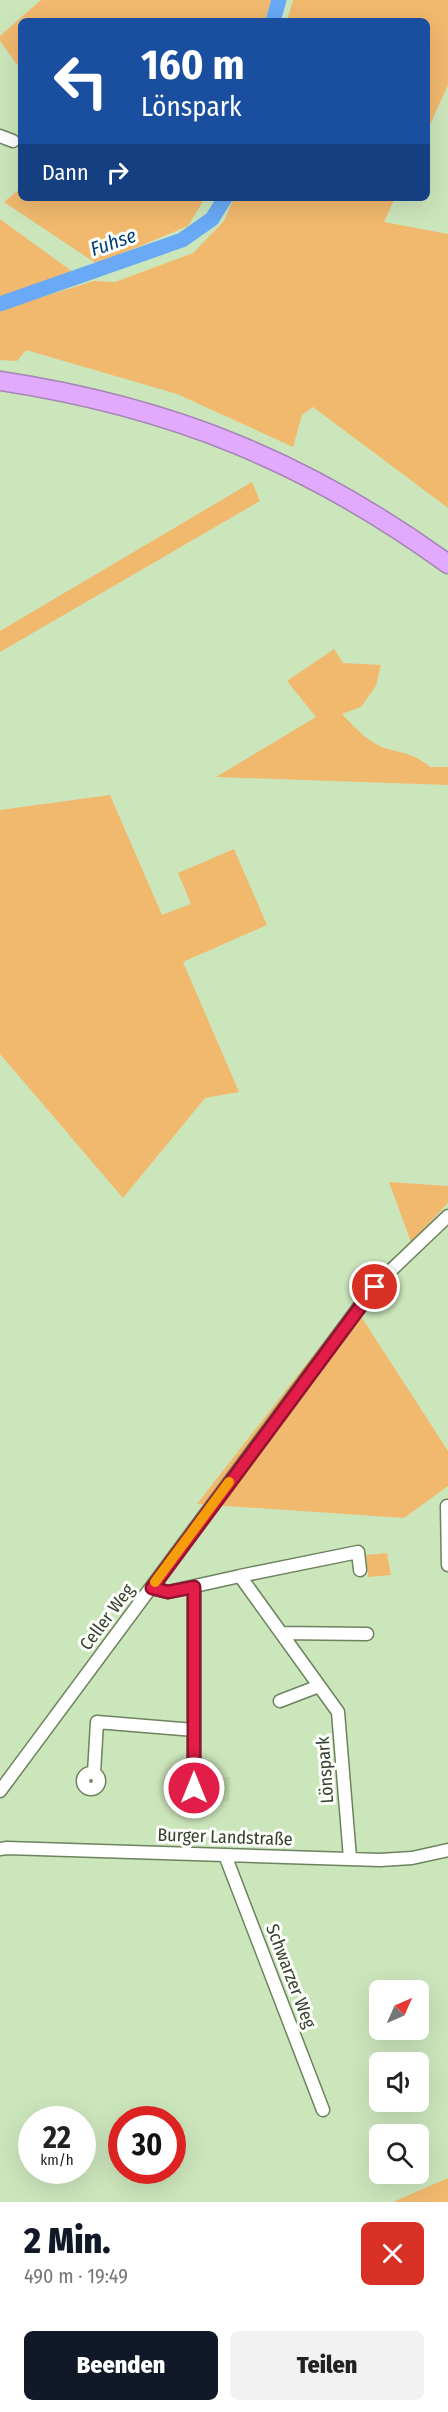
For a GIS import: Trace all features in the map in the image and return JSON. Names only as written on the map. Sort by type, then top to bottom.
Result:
[{"type":"highway","points":[[0,381],[124,405],[166,417],[245,446],[308,476],[353,501],[394,526],[448,564]]},
{"type":"street","points":[[0,136],[13,141]]},
{"type":"street","name":"Celler Weg","points":[[0,1791],[365,1299],[448,1216]]},
{"type":"street","points":[[447,1506],[448,1565]]},
{"type":"street","points":[[152,1588],[168,1592],[358,1552],[360,1570]]},
{"type":"street","name":"Lönspark","points":[[240,1576],[338,1712],[350,1858]]},
{"type":"street","points":[[190,1810],[194,1788],[194,1587]]},
{"type":"street","points":[[282,1633],[367,1634]]},
{"type":"street","points":[[280,1701],[319,1686]]},
{"type":"street","points":[[94,1773],[98,1722],[194,1730]]},
{"type":"street","name":"Burger Landstraße","points":[[0,1850],[7,1848],[225,1856],[412,1858],[448,1850]]},
{"type":"street","name":"Schwarzer Weg","points":[[225,1856],[323,2110]]},
{"type":"shaded area","points":[[41,0],[271,0],[266,18],[20,18]]},
{"type":"shaded area","points":[[293,0],[448,0],[448,85],[430,125],[430,18],[288,18]]},
{"type":"shaded area","points":[[18,20],[18,66],[0,41],[0,36]]},
{"type":"shaded area","points":[[18,190],[18,201],[203,201],[188,226],[97,264],[4,202]]},
{"type":"shaded area","points":[[233,201],[394,201],[384,222],[448,234],[448,508],[313,407],[302,415],[293,447],[177,394],[26,350],[17,361],[0,360],[0,310],[94,281],[115,282],[193,253],[224,221]]},
{"type":"shaded area","points":[[0,219],[77,275],[0,299]]},
{"type":"shaded area","points":[[252,482],[260,501],[0,652],[0,631]]},
{"type":"shaded area","points":[[334,649],[343,663],[381,665],[376,686],[361,707],[342,714],[365,737],[382,747],[413,756],[430,767],[448,767],[448,785],[216,777],[316,717],[287,681]]},
{"type":"shaded area","points":[[110,795],[162,915],[191,904],[178,873],[234,849],[267,925],[183,962],[239,1092],[205,1098],[123,1198],[0,1054],[0,810]]},
{"type":"shaded area","points":[[389,1182],[448,1186],[448,1203],[411,1242]]},
{"type":"shaded area","points":[[353,1304],[448,1451],[448,1486],[404,1518],[197,1504]]},
{"type":"shaded area","points":[[387,1553],[391,1575],[368,1577],[366,1555]]},
{"type":"shaded area","points":[[230,1777],[229,1802],[197,1798],[199,1778]]},
{"type":"shaded area","points":[[448,2178],[448,2202],[393,2202]]},
{"type":"waterway","name":"Fuhse","points":[[274,18],[279,0]]},
{"type":"waterway","name":"Fuhse","points":[[0,304],[182,240],[212,219],[223,201]]},
{"type":"slow traffic","points":[[155,1582],[229,1482]]},
{"type":"route","points":[[194,1788],[194,1587],[168,1592],[152,1588],[168,1563],[375,1287]]}]
